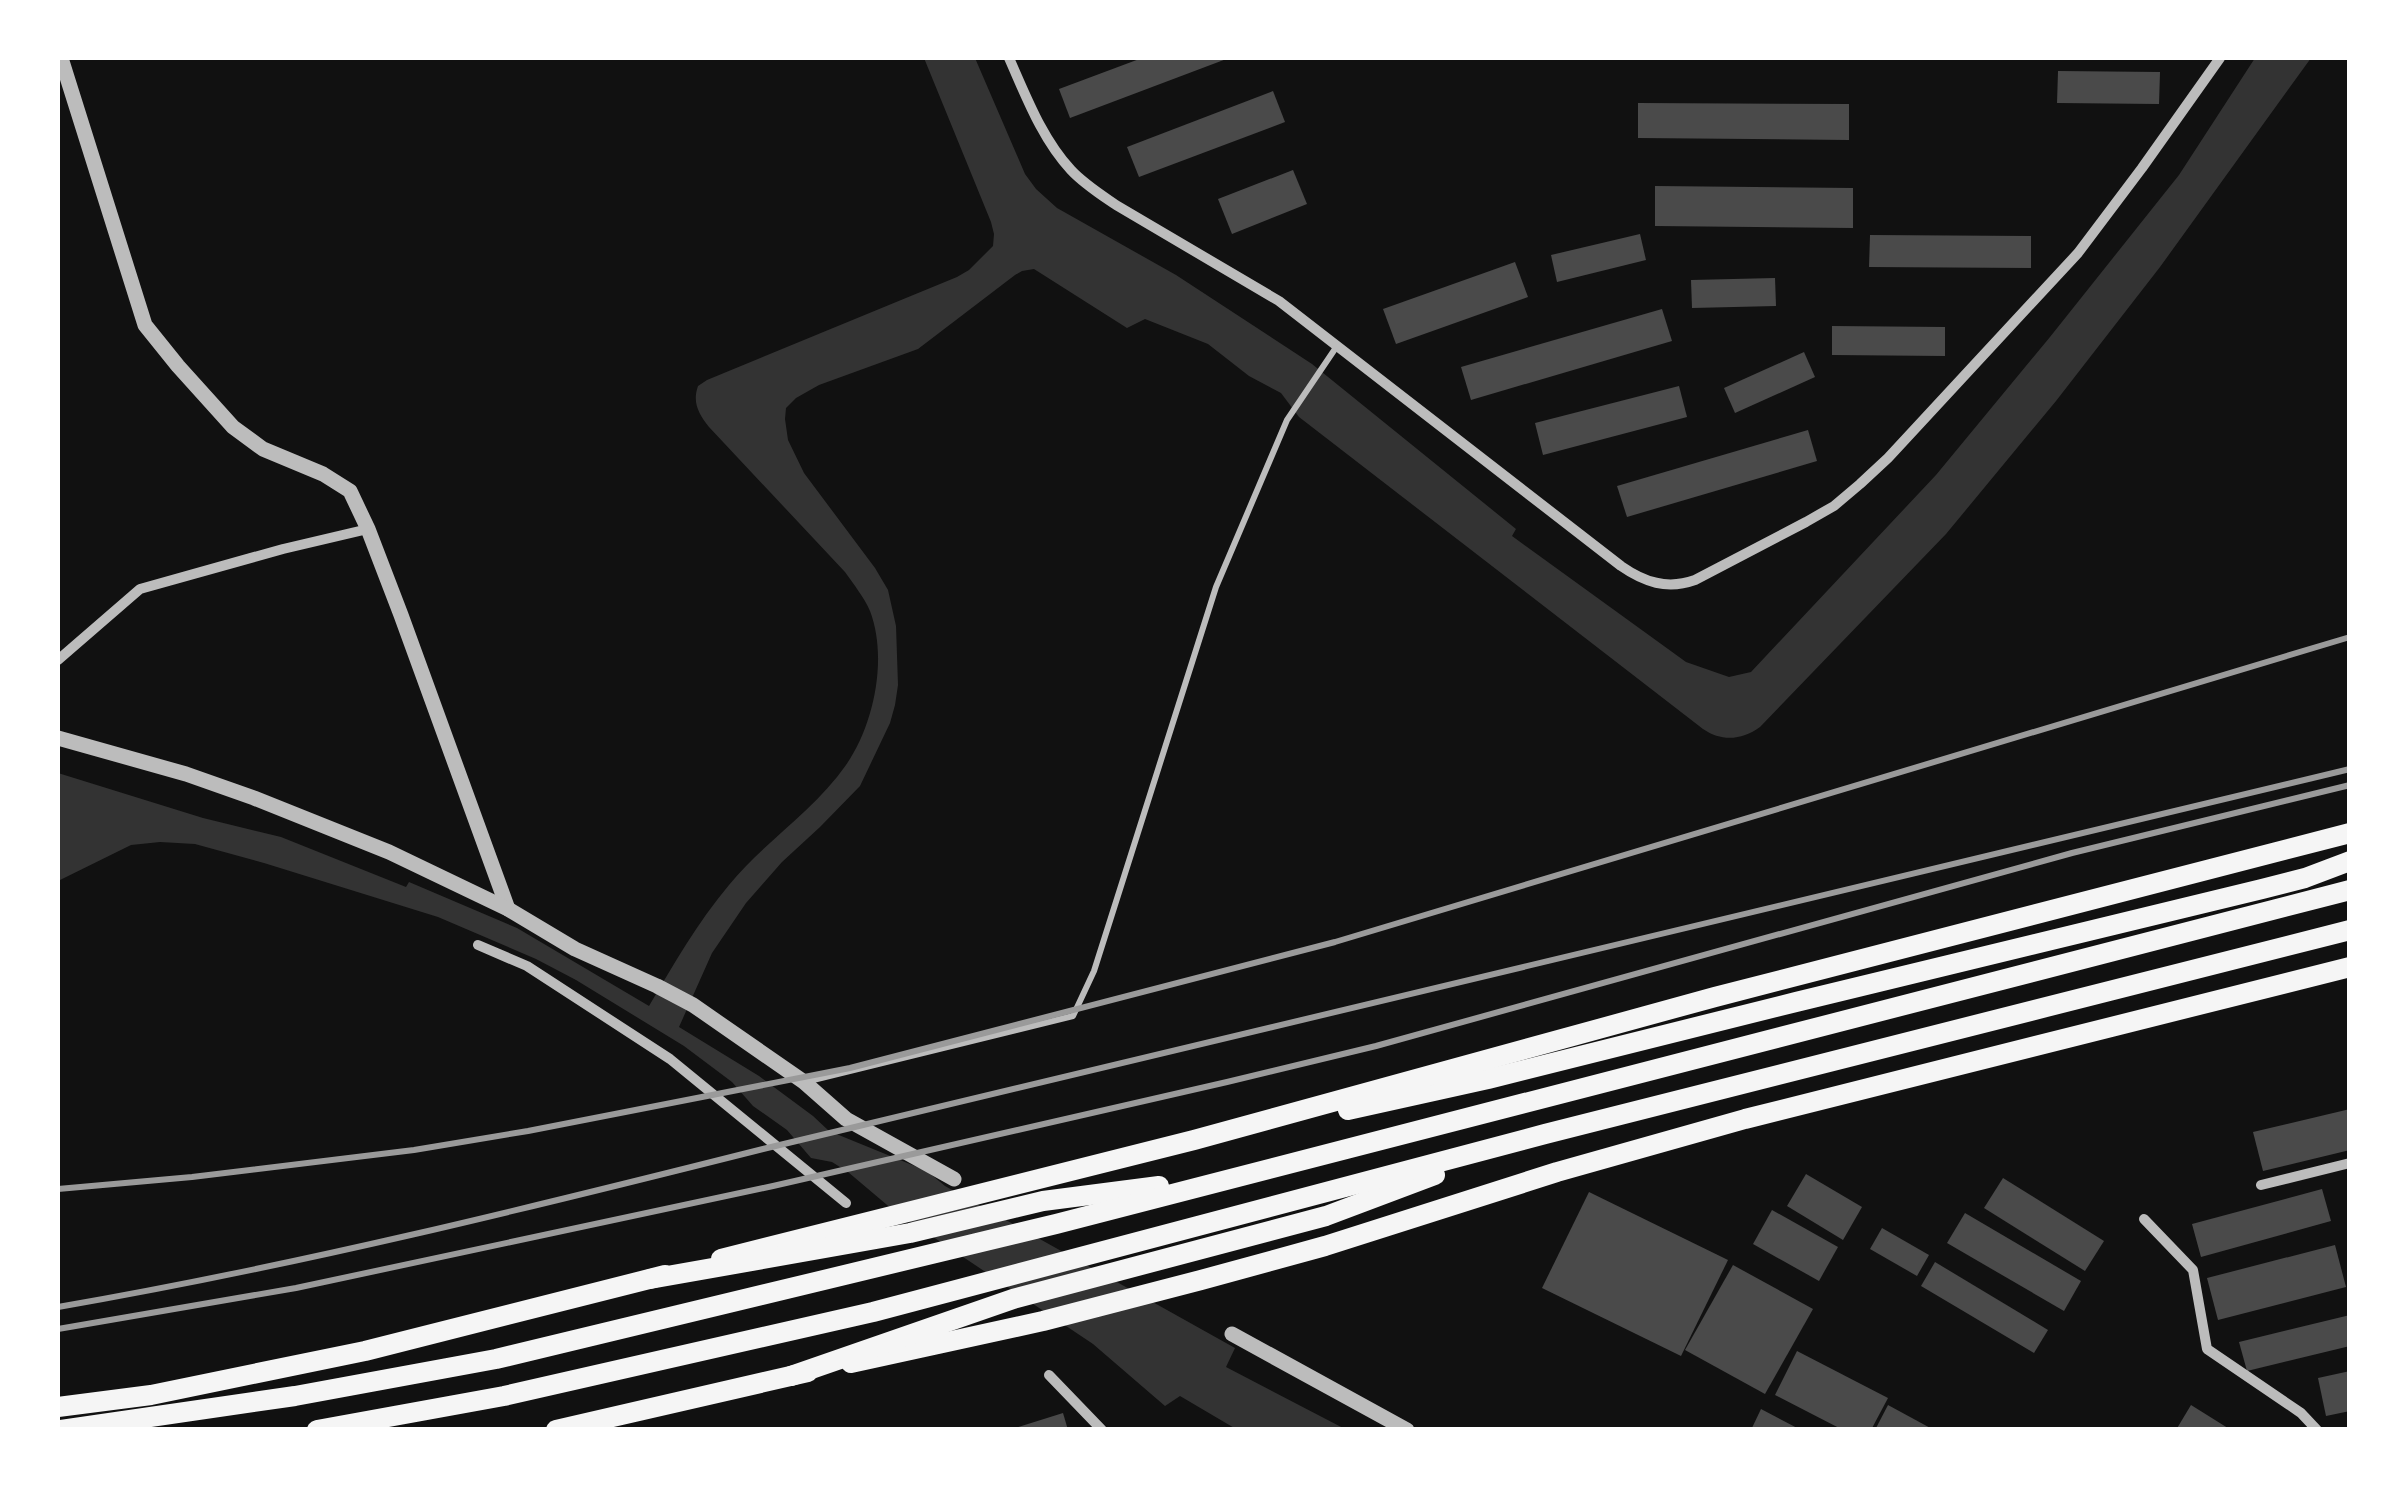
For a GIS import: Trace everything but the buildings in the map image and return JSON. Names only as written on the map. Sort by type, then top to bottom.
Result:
[{"type":"main road","points":[[62,1406],[151,1394],[364,1351],[1194,1140],[1714,997],[2350,833]]},
{"type":"main road","points":[[1194,1140],[1488,1079],[2262,890],[2350,860]]},
{"type":"main road","points":[[61,1430],[295,1396],[496,1359],[1056,1224],[2350,890]]},
{"type":"main road","points":[[317,1430],[504,1396],[873,1312],[1545,1134],[2350,930]]},
{"type":"main road","points":[[556,1430],[1043,1320],[1200,1280],[1745,1119],[2350,967]]},
{"type":"main road","points":[[790,1376],[1013,1299],[1326,1216],[1545,1134]]},
{"type":"main road","points":[[650,1279],[910,1234],[1043,1201],[1244,1174]]},
{"type":"main road","points":[[151,1394],[156,1430]]},
{"type":"main road","points":[[129,1398],[134,1430]]},
{"type":"street","points":[[61,58],[145,325],[233,426],[263,449],[324,474],[350,491],[408,633],[508,909]]},
{"type":"street","points":[[1009,58],[1046,134],[1072,170],[1116,205],[1278,300],[1633,574],[1658,584],[1685,584],[1757,549],[1834,506],[1888,458],[2104,221],[2220,58]]},
{"type":"street","points":[[58,660],[140,590],[368,529]]},
{"type":"street","points":[[58,738],[186,774],[254,798],[389,852],[508,909],[575,950],[693,1005],[804,1082],[846,1119],[954,1179]]},
{"type":"street","points":[[478,944],[527,966],[670,1059],[846,1203]]},
{"type":"street","points":[[2261,1185],[2350,1163]]},
{"type":"street","points":[[2144,1218],[2193,1270],[2207,1349],[2301,1413],[2318,1430]]},
{"type":"street","points":[[1232,1334],[1407,1430]]},
{"type":"street","points":[[1049,1374],[1102,1430]]},
{"type":"lane","points":[[804,1082],[1073,1016],[1094,972],[1216,587],[1292,410],[1337,346]]},
{"type":"shaded area","points":[[924,58],[975,58],[1025,174],[1057,208],[1176,275],[1312,364],[1516,529],[1512,536],[1686,662],[1729,677],[1751,672],[1936,475],[2179,175],[2255,58],[2311,58],[2160,267],[1946,534],[1760,727],[1739,737],[1725,738],[1703,729],[1299,417],[1281,393],[1249,376],[1208,344],[1145,319],[1127,328],[1034,269],[1015,275],[918,349],[819,385],[786,408],[788,440],[804,473],[888,590],[896,626],[895,705],[860,786],[746,903],[712,953],[679,1027],[759,1076],[829,1131],[927,1171],[945,1186],[1235,1348],[1226,1367],[1345,1429],[1236,1429],[1180,1396],[1165,1406],[1093,1344],[893,1210],[848,1172],[832,1162],[811,1158],[787,1130],[684,1046],[536,959],[438,917],[195,844],[131,845],[58,881],[58,773],[203,818],[281,837],[406,887],[409,882],[517,928],[649,1006],[696,929],[729,885],[819,797],[846,765],[871,711],[878,649],[865,601],[845,572],[709,427],[696,398],[698,386],[707,380],[957,277],[993,246],[991,222]]},
{"type":"railway","points":[[58,1189],[414,1150],[850,1068],[1335,942],[2350,637]]},
{"type":"railway","points":[[58,1307],[324,1255],[500,1214],[2350,769]]},
{"type":"railway","points":[[58,1329],[296,1288],[773,1186],[1227,1082],[1376,1046],[2072,853],[2350,785]]}]
